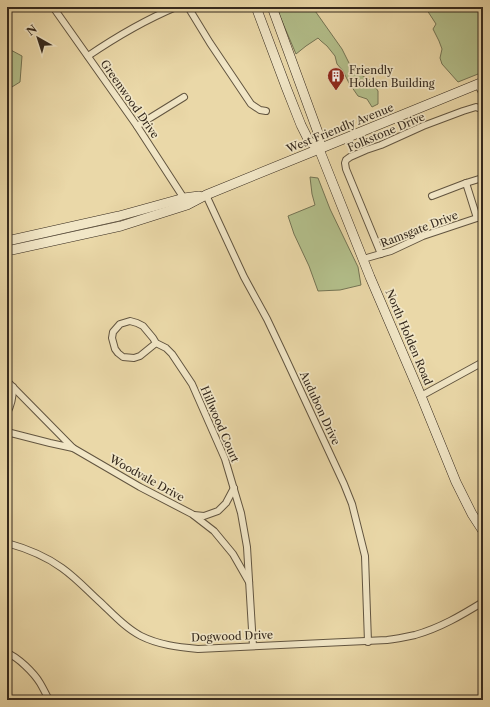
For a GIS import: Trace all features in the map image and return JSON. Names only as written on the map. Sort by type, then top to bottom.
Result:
[{"type":"main road","name":"North Holden Road","points":[[256,7],[301,125],[309,141],[319,149]]},
{"type":"main road","name":"North Holden Road","points":[[272,7],[320,138],[319,149],[363,259],[456,482],[472,514],[483,531]]},
{"type":"main road","name":"West Friendly Avenue","points":[[7,251],[122,226],[206,195],[480,84]]},
{"type":"main road","name":"West Friendly Avenue","points":[[7,241],[186,202]]},
{"type":"street","name":"Greenwood Drive","points":[[53,7],[137,126],[186,202]]},
{"type":"street","points":[[88,56],[140,24],[174,7]]},
{"type":"street","points":[[188,7],[251,104],[260,110],[266,111]]},
{"type":"street","points":[[480,84],[483,94]]},
{"type":"street","points":[[137,126],[184,98]]},
{"type":"street","name":"Folkstone Drive","points":[[381,254],[346,169],[346,160],[350,156],[463,111],[476,107],[483,111]]},
{"type":"street","points":[[432,196],[479,179]]},
{"type":"street","points":[[466,183],[480,217]]},
{"type":"street","name":"Audubon Drive","points":[[206,195],[244,277],[267,319],[285,357],[352,504],[365,556],[368,642]]},
{"type":"street","name":"Ramsgate Drive","points":[[363,259],[391,252],[423,236],[480,217]]},
{"type":"street","name":"Hillwood Court","points":[[156,343],[140,356],[134,358],[124,357],[115,349],[112,338],[113,332],[117,327],[125,322],[130,321],[143,326],[156,343],[166,348],[172,354],[192,384],[225,459],[241,513],[247,547],[253,646]]},
{"type":"street","points":[[421,396],[483,362]]},
{"type":"street","points":[[7,381],[73,448]]},
{"type":"street","points":[[7,413],[13,398],[13,387]]},
{"type":"street","name":"Woodvale Drive","points":[[7,432],[73,448],[140,487],[192,514],[214,531],[233,554],[249,583]]},
{"type":"street","points":[[192,514],[204,516],[218,510],[226,503],[234,488]]},
{"type":"street","name":"Dogwood Drive","points":[[7,543],[23,547],[61,567],[118,619],[141,636],[158,643],[178,647],[198,649],[387,640],[416,634],[436,627],[452,620],[483,602]]},
{"type":"street","points":[[7,653],[12,655],[40,682],[49,700]]},
{"type":"green space","points":[[276,7],[313,8],[342,49],[350,65],[358,73],[371,81],[378,91],[378,104],[372,107],[367,99],[358,96],[337,64],[335,56],[318,38],[296,54]]},
{"type":"green space","points":[[425,7],[483,7],[483,72],[458,82],[442,64],[440,58],[442,49],[433,29],[436,24]]},
{"type":"green space","points":[[7,48],[22,56],[20,82],[7,90]]},
{"type":"green space","points":[[310,177],[318,178],[330,209],[358,267],[361,285],[340,290],[318,291],[288,216],[315,205]]},
{"type":"place","name":"Friendly Holden Building","points":[[336,91]]}]
